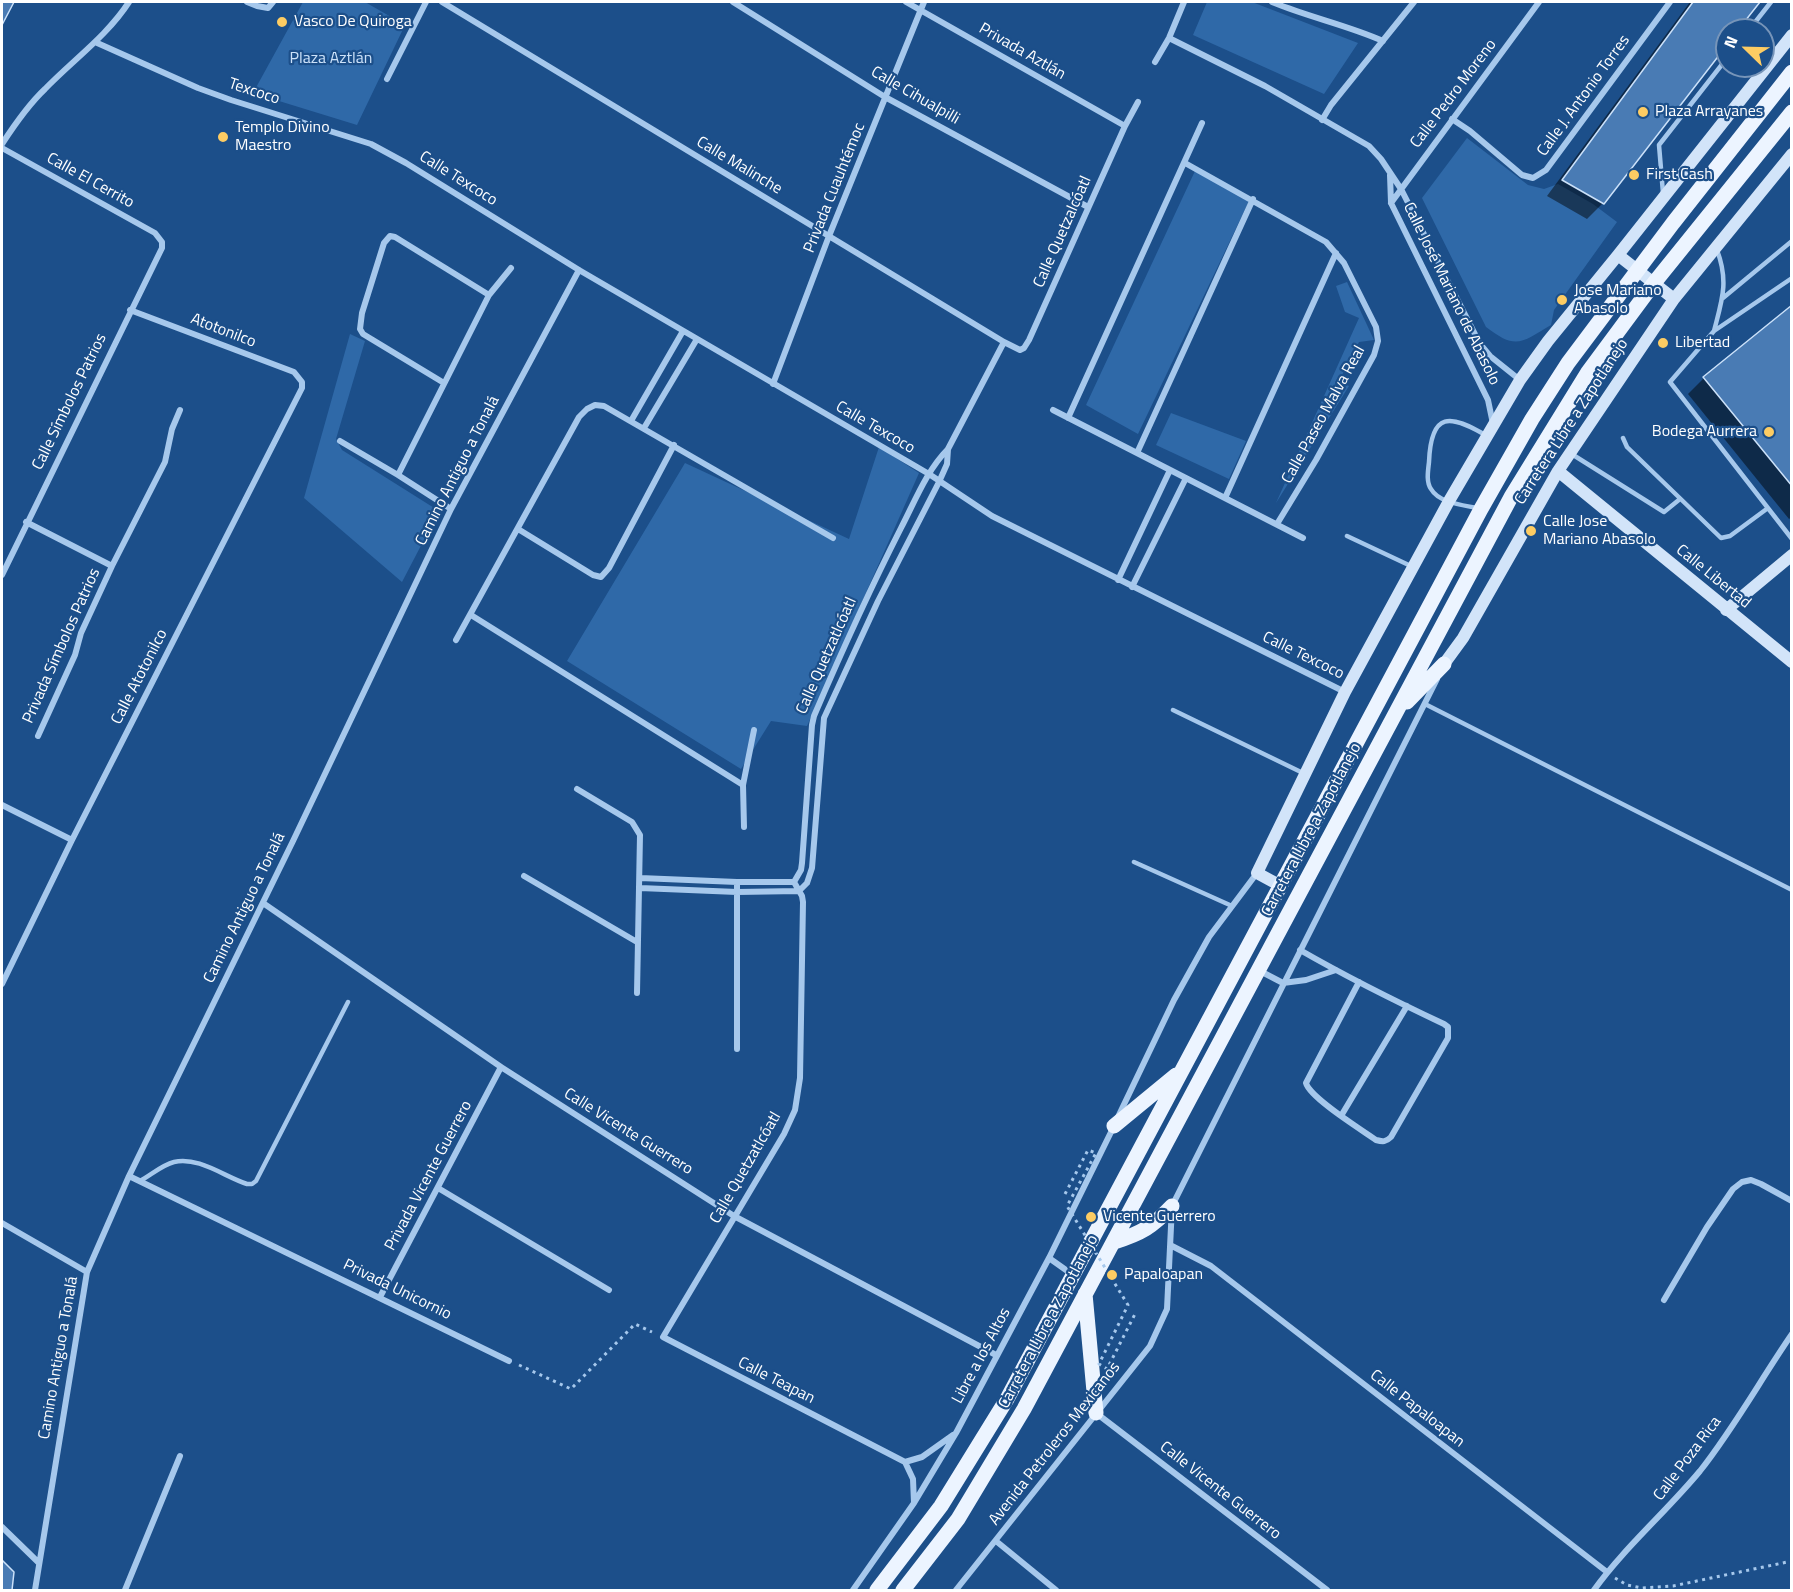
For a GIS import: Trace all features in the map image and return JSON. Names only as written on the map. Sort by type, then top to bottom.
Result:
[{"type":"main road","name":"Carretera Libre a Zapotlanejo","points":[[877,1590],[941,1506],[1007,1399],[1481,509],[1532,419],[1568,363],[1637,270],[1791,72]]},
{"type":"main road","name":"Carretera Libre a Zapotlanejo","points":[[903,1590],[958,1519],[1024,1408],[1512,497],[1588,372],[1654,283],[1791,112]]},
{"type":"main road","points":[[1394,715],[1444,664]]},
{"type":"main road","points":[[1114,1126],[1183,1070]]},
{"type":"main road","points":[[1113,1242],[1139,1234],[1172,1206]]},
{"type":"main road","points":[[1085,1294],[1096,1413]]},
{"type":"street","points":[[2,146],[22,113],[95,42],[121,15],[129,2]]},
{"type":"street","points":[[247,2],[268,8],[273,2]]},
{"type":"street","points":[[387,79],[426,2]]},
{"type":"street","name":"Calle Malinche","points":[[442,2],[1004,342],[1016,349],[1024,348]]},
{"type":"street","name":"Calle Cihualpilli","points":[[733,2],[885,97],[1088,207]]},
{"type":"street","name":"Privada Aztlán","points":[[906,2],[1125,126]]},
{"type":"street","name":"Privada Cuauhtémoc","points":[[773,384],[829,236],[924,2]]},
{"type":"street","points":[[1155,62],[1169,38],[1184,2]]},
{"type":"street","points":[[1272,2],[1383,41]]},
{"type":"street","points":[[1322,120],[1331,105],[1414,2]]},
{"type":"street","name":"Calle Pedro Moreno","points":[[1391,203],[1539,2]]},
{"type":"street","name":"Calle J. Antonio Torres","points":[[1452,119],[1470,131],[1522,175],[1533,178],[1540,175],[1670,2]]},
{"type":"street","name":"Carretera Libre a Zapotlanejo","points":[[1281,886],[1257,873],[1345,692],[1493,424],[1548,341],[1791,35]]},
{"type":"street","name":"Calle José Mariano de Abasolo","points":[[1169,38],[1265,86],[1369,146],[1381,159],[1401,189],[1480,344],[1498,364],[1520,380]]},
{"type":"street","name":"Texcoco","points":[[95,42],[198,88],[371,144],[406,163]]},
{"type":"street","name":"Calle Quetzalcóatl","points":[[1024,348],[1138,102]]},
{"type":"street","points":[[1068,418],[1202,123]]},
{"type":"street","name":"Calle El Cerrito","points":[[2,146],[155,233],[162,242]]},
{"type":"street","name":"Carretera Libre a Zapotlanejo","points":[[1444,664],[1463,638],[1558,471],[1674,299],[1791,154]]},
{"type":"street","name":"Calle Texcoco","points":[[406,163],[683,332],[929,474],[992,516],[1345,692]]},
{"type":"street","name":"Calle Paseo Malva Real","points":[[1185,163],[1253,199],[1326,242],[1336,253],[1376,327],[1378,342],[1376,349],[1316,460],[1277,524]]},
{"type":"street","name":"Calle José Mariano de Abasolo","points":[[1390,174],[1391,203],[1488,400],[1493,424]]},
{"type":"street","points":[[1137,453],[1253,199]]},
{"type":"street","points":[[444,383],[369,337],[360,329],[362,314],[384,243],[390,236],[395,237],[489,295]]},
{"type":"street","name":"Calle Símbolos Patrios","points":[[2,575],[130,310],[160,254],[162,242]]},
{"type":"street","points":[[1225,498],[1336,253]]},
{"type":"street","points":[[1618,255],[1674,299]]},
{"type":"street","points":[[398,475],[489,295],[511,268]]},
{"type":"street","name":"Camino Antiguo a Tonalá","points":[[34,1590],[87,1272],[129,1176],[452,509],[579,270]]},
{"type":"street","name":"Atotonilco","points":[[130,310],[294,372],[302,382]]},
{"type":"street","points":[[631,421],[683,332]]},
{"type":"street","points":[[644,428],[697,339]]},
{"type":"street","name":"Calle Quetzatlcóatl","points":[[663,1337],[784,1134],[795,1110],[800,1078],[803,902],[794,882],[802,863],[814,716],[873,586],[929,474],[948,449],[1004,342]]},
{"type":"street","name":"Calle Atotonilco","points":[[2,984],[72,840],[300,394],[302,382]]},
{"type":"street","points":[[456,640],[579,417],[595,405],[604,406],[644,428],[833,538]]},
{"type":"street","name":"Privada Símbolos Patrios","points":[[38,736],[112,566],[165,462],[172,429],[180,410]]},
{"type":"street","points":[[1053,410],[1303,538]]},
{"type":"street","points":[[340,441],[452,509]]},
{"type":"street","points":[[518,530],[593,575],[601,577],[609,568],[674,445]]},
{"type":"street","name":"Calle Quetzatlcóatl","points":[[799,891],[807,883],[812,868],[824,718],[878,601],[939,482],[947,464],[948,449]]},
{"type":"street","points":[[1118,580],[1170,470]]},
{"type":"street","name":"Calle Libertad","points":[[1558,471],[1791,662]]},
{"type":"street","points":[[1132,587],[1186,478]]},
{"type":"street","name":"Privada Símbolos Patrios","points":[[26,522],[112,566]]},
{"type":"street","points":[[1726,610],[1791,555]]},
{"type":"street","points":[[471,615],[744,785]]},
{"type":"street","points":[[1172,1246],[1172,1206],[1444,664]]},
{"type":"street","points":[[744,827],[744,785],[754,730]]},
{"type":"street","points":[[577,789],[632,822],[637,828],[640,842],[637,993]]},
{"type":"street","points":[[2,805],[72,840]]},
{"type":"street","name":"Libre a los Altos","points":[[855,1590],[914,1503],[956,1433],[1049,1258],[1174,1000],[1209,937],[1257,873]]},
{"type":"street","points":[[524,876],[637,942]]},
{"type":"street","points":[[640,878],[794,882]]},
{"type":"street","points":[[737,882],[737,1049]]},
{"type":"street","points":[[640,888],[737,892],[799,891]]},
{"type":"street","name":"Calle Vicente Guerrero","points":[[263,903],[501,1067],[734,1216],[996,1355]]},
{"type":"street","points":[[1300,950],[1444,1024],[1449,1033],[1387,1141],[1376,1140],[1341,1116],[1310,1092],[1306,1083],[1359,982]]},
{"type":"street","points":[[1257,970],[1283,983],[1306,980],[1336,970]]},
{"type":"street","points":[[1341,1116],[1407,1006]]},
{"type":"street","name":"Privada Vicente Guerrero","points":[[380,1297],[501,1067]]},
{"type":"street","name":"Privada Unicornio","points":[[129,1176],[509,1360]]},
{"type":"street","points":[[1664,1300],[1707,1227],[1733,1189],[1742,1182],[1751,1180],[1791,1201]]},
{"type":"street","points":[[438,1188],[609,1290]]},
{"type":"street","points":[[2,1223],[87,1272]]},
{"type":"street","name":"Calle Papaloapan","points":[[1172,1246],[1211,1266],[1607,1572]]},
{"type":"street","name":"Avenida Petroleros Mexicanos","points":[[956,1590],[1150,1346],[1167,1309],[1172,1246]]},
{"type":"street","points":[[1049,1258],[1073,1275]]},
{"type":"street","name":"Calle Poza Rica","points":[[1594,1590],[1607,1572],[1701,1469],[1791,1334]]},
{"type":"street","name":"Calle Teapan","points":[[663,1337],[905,1462]]},
{"type":"street","name":"Calle Vicente Guerrero","points":[[1096,1413],[1327,1590]]},
{"type":"street","points":[[914,1503],[913,1479],[905,1462],[922,1457],[956,1433]]},
{"type":"street","points":[[125,1590],[180,1456]]},
{"type":"street","points":[[2,1527],[39,1563]]},
{"type":"street","points":[[996,1541],[1056,1590]]},
{"type":"lane","points":[[1758,18],[1771,2]]},
{"type":"lane","points":[[1663,198],[1659,145],[1715,73]]},
{"type":"lane","points":[[1723,298],[1791,241]]},
{"type":"lane","points":[[1714,331],[1723,298],[1723,267],[1716,248]]},
{"type":"lane","points":[[1791,278],[1714,331],[1670,382],[1791,538]]},
{"type":"lane","points":[[1481,509],[1449,501],[1437,496],[1431,490],[1428,481],[1430,445],[1433,434],[1440,425],[1448,420],[1456,420],[1487,436]]},
{"type":"lane","points":[[1623,438],[1627,447],[1721,538],[1730,536],[1768,508]]},
{"type":"lane","points":[[1570,453],[1664,512],[1680,499]]},
{"type":"lane","points":[[1347,536],[1413,567]]},
{"type":"lane","points":[[1425,704],[1791,891]]},
{"type":"lane","points":[[1173,710],[1306,774]]},
{"type":"lane","points":[[1134,862],[1232,906]]},
{"type":"lane","points":[[140,1182],[166,1165],[175,1162],[206,1167],[247,1184],[256,1181],[348,1002]]},
{"type":"path","points":[[1065,1194],[1088,1150],[1096,1153],[1067,1206],[1128,1305],[1099,1364],[1107,1369],[1135,1314]]},
{"type":"path","points":[[509,1360],[571,1389],[635,1324],[663,1337]]},
{"type":"path","points":[[1607,1572],[1627,1585],[1642,1588],[1673,1586],[1791,1561]]},
{"type":"green space","name":"Plaza Aztlán","points":[[303,2],[365,2],[405,25],[357,125],[253,93]]},
{"type":"green space","points":[[1207,2],[1252,2],[1358,43],[1324,94],[1193,35]]},
{"type":"green space","points":[[1467,138],[1528,185],[1544,189],[1558,184],[1593,204],[1617,222],[1554,310],[1551,325],[1525,340],[1505,339],[1486,327],[1422,198]]},
{"type":"green space","points":[[1195,171],[1249,201],[1138,434],[1086,405]]},
{"type":"green space","points":[[1347,282],[1374,340],[1359,342],[1339,381],[1349,386],[1276,503],[1359,318],[1345,312],[1336,286]]},
{"type":"green space","points":[[350,334],[365,341],[336,439],[342,450],[439,511],[402,582],[304,498]]},
{"type":"green space","points":[[1171,413],[1246,441],[1229,479],[1156,445]]},
{"type":"green space","points":[[879,447],[919,473],[807,726],[771,721],[741,769],[567,661],[685,463],[849,539]]},
{"type":"building","points":[[2,2],[14,2],[2,25]]},
{"type":"building","name":"Plaza Arrayanes","points":[[1693,2],[1760,2],[1747,18],[1715,18],[1715,61],[1604,204],[1562,180]]},
{"type":"building","name":"Bodega Aurrera","points":[[1792,305],[1792,486],[1703,377]]},
{"type":"building","points":[[2,1560],[14,1572],[12,1590],[2,1590]]},
{"type":"place","name":"Vasco De Quiroga","points":[[282,22]]},
{"type":"place","name":"Plaza Arrayanes","points":[[1643,112]]},
{"type":"place","name":"Templo Divino Maestro","points":[[223,137]]},
{"type":"place","name":"First Cash","points":[[1634,175]]},
{"type":"place","name":"Jose Mariano Abasolo","points":[[1562,300]]},
{"type":"place","name":"Libertad","points":[[1663,343]]},
{"type":"place","name":"Bodega Aurrera","points":[[1769,432]]},
{"type":"place","name":"Calle Jose Mariano Abasolo","points":[[1531,531]]},
{"type":"place","name":"Vicente Guerrero","points":[[1091,1217]]},
{"type":"place","name":"Papaloapan","points":[[1112,1275]]}]
